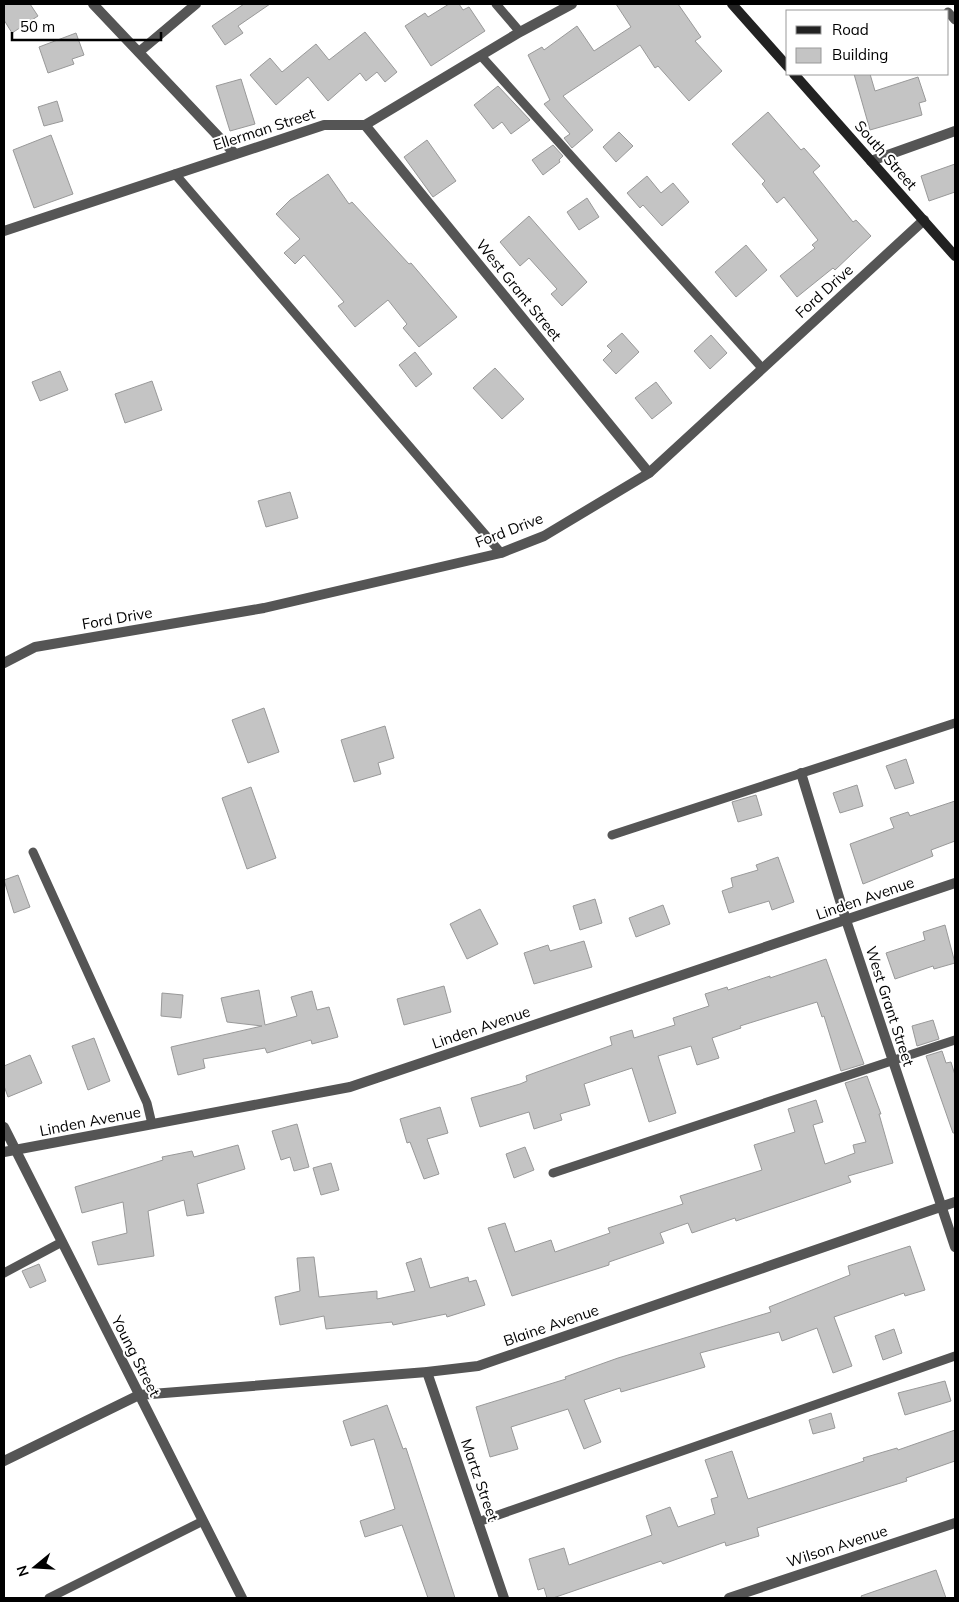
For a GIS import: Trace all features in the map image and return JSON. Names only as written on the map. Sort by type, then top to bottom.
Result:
[{"type":"street","points":[[92,4],[235,154]]},
{"type":"street","points":[[139,52],[196,4]]},
{"type":"street","points":[[365,125],[482,57],[520,32],[572,4]]},
{"type":"street","points":[[732,4],[786,65]]},
{"type":"street","name":"South Street","points":[[795,75],[955,256]]},
{"type":"street","name":"Ellerman Street","points":[[4,230],[324,125],[365,125]]},
{"type":"street","name":"West Grant Street","points":[[365,125],[649,473]]},
{"type":"street","points":[[871,161],[955,131]]},
{"type":"street","name":"Ford Drive","points":[[4,663],[35,647],[264,608],[501,553],[544,536],[649,473],[924,220]]},
{"type":"street","name":"West Grant Street","points":[[801,773],[846,920],[955,1247]]},
{"type":"street","name":"Linden Avenue","points":[[4,1152],[350,1087],[955,883]]},
{"type":"street","name":"Young Street","points":[[4,1127],[242,1598]]},
{"type":"street","name":"Blaine Avenue","points":[[139,1395],[427,1372],[478,1366],[955,1202]]},
{"type":"street","name":"Martz Street","points":[[427,1372],[504,1598]]},
{"type":"street","points":[[4,1461],[139,1395]]},
{"type":"street","name":"Wilson Avenue","points":[[729,1598],[955,1523]]},
{"type":"lane","points":[[496,4],[520,32]]},
{"type":"lane","points":[[482,57],[762,368]]},
{"type":"lane","points":[[175,174],[501,553]]},
{"type":"lane","points":[[612,835],[955,723]]},
{"type":"lane","points":[[33,852],[147,1103],[152,1124]]},
{"type":"lane","points":[[553,1173],[955,1040]]},
{"type":"lane","points":[[4,1273],[62,1242]]},
{"type":"lane","points":[[478,1522],[955,1356]]},
{"type":"lane","points":[[49,1598],[203,1520]]},
{"type":"building","points":[[4,4],[30,4],[38,16],[12,33],[4,20]]},
{"type":"building","points":[[244,4],[270,4],[238,26],[243,33],[225,45],[212,26]]},
{"type":"building","points":[[449,4],[459,4],[463,10],[469,7],[485,31],[431,66],[405,26],[425,13],[428,17]]},
{"type":"building","points":[[616,4],[678,4],[701,37],[695,41],[722,71],[689,101],[658,66],[655,68],[640,45],[563,96],[593,130],[572,148],[564,138],[570,134],[544,104],[550,100],[528,55],[542,47],[544,50],[577,26],[594,51],[631,27]]},
{"type":"building","points":[[365,32],[397,72],[385,82],[377,72],[366,81],[360,73],[328,101],[308,77],[276,105],[250,75],[270,58],[282,72],[316,44],[329,60]]},
{"type":"building","points":[[76,33],[84,55],[72,59],[74,64],[48,73],[39,47]]},
{"type":"building","points":[[854,75],[870,75],[875,91],[918,77],[926,101],[919,103],[922,115],[870,130]]},
{"type":"building","points":[[241,79],[255,124],[230,131],[216,86]]},
{"type":"building","points":[[498,86],[530,120],[511,134],[502,122],[493,129],[474,105]]},
{"type":"building","points":[[57,101],[63,121],[44,126],[38,107]]},
{"type":"building","points":[[768,112],[801,150],[804,148],[820,166],[813,172],[853,222],[856,220],[871,236],[835,270],[833,268],[797,297],[780,276],[815,248],[812,245],[818,240],[784,197],[777,203],[762,184],[765,181],[732,144]]},
{"type":"building","points":[[619,132],[633,146],[616,162],[603,147]]},
{"type":"building","points":[[51,135],[73,194],[34,208],[13,150]]},
{"type":"building","points":[[427,140],[456,181],[433,197],[404,157]]},
{"type":"building","points":[[553,145],[563,156],[559,160],[560,162],[543,175],[532,160]]},
{"type":"building","points":[[955,164],[955,192],[929,201],[921,176]]},
{"type":"building","points":[[328,174],[349,204],[352,202],[409,264],[411,263],[457,317],[419,347],[403,328],[407,324],[388,300],[355,327],[338,306],[344,302],[304,255],[295,264],[284,253],[300,239],[276,214],[290,200]]},
{"type":"building","points":[[647,176],[661,193],[673,183],[689,202],[662,226],[643,205],[640,208],[627,193]]},
{"type":"building","points":[[587,198],[599,217],[579,230],[567,212]]},
{"type":"building","points":[[529,216],[587,282],[562,306],[551,294],[557,289],[529,258],[520,266],[500,242]]},
{"type":"building","points":[[746,245],[767,270],[736,297],[715,272]]},
{"type":"building","points":[[622,333],[639,352],[616,374],[603,360],[612,351],[607,346]]},
{"type":"building","points":[[711,335],[727,353],[710,369],[694,351]]},
{"type":"building","points":[[415,352],[432,374],[416,387],[399,365]]},
{"type":"building","points":[[495,368],[524,399],[502,419],[473,388]]},
{"type":"building","points":[[60,371],[68,390],[40,401],[32,382]]},
{"type":"building","points":[[152,381],[162,410],[125,423],[115,394]]},
{"type":"building","points":[[656,382],[672,403],[652,419],[635,398]]},
{"type":"building","points":[[290,492],[298,518],[266,527],[258,501]]},
{"type":"building","points":[[264,708],[279,752],[248,763],[232,720]]},
{"type":"building","points":[[385,726],[394,758],[378,763],[381,774],[354,782],[341,740]]},
{"type":"building","points":[[906,759],[914,783],[895,789],[886,766]]},
{"type":"building","points":[[857,785],[863,806],[840,813],[833,793]]},
{"type":"building","points":[[251,787],[276,858],[247,869],[222,798]]},
{"type":"building","points":[[756,795],[762,815],[738,822],[732,802]]},
{"type":"building","points":[[955,801],[955,841],[931,850],[933,856],[863,884],[850,844],[894,828],[890,818],[908,812],[910,816]]},
{"type":"building","points":[[778,857],[794,902],[772,910],[769,901],[729,913],[722,891],[733,887],[731,878],[758,870],[756,865]]},
{"type":"building","points":[[18,875],[30,907],[14,913],[4,880]]},
{"type":"building","points":[[595,899],[602,923],[580,930],[573,906]]},
{"type":"building","points":[[663,905],[670,924],[636,937],[629,918]]},
{"type":"building","points":[[480,909],[498,944],[467,959],[450,924]]},
{"type":"building","points":[[945,925],[955,963],[934,969],[933,966],[895,979],[886,953],[925,940],[923,932]]},
{"type":"building","points":[[584,941],[592,967],[534,984],[524,953],[548,945],[550,951]]},
{"type":"building","points":[[826,959],[864,1064],[841,1071],[824,1016],[822,1017],[817,1002],[740,1026],[741,1028],[712,1038],[719,1058],[697,1065],[691,1046],[658,1056],[676,1113],[649,1122],[632,1068],[584,1084],[590,1105],[560,1114],[562,1120],[534,1129],[529,1112],[480,1127],[471,1098],[520,1084],[527,1081],[526,1076],[612,1045],[610,1037],[632,1030],[634,1038],[675,1025],[673,1018],[709,1006],[705,994],[727,987],[728,990],[770,976],[770,978]]},
{"type":"building","points":[[444,986],[451,1012],[404,1025],[397,999]]},
{"type":"building","points":[[259,990],[265,1025],[297,1016],[291,997],[312,991],[317,1010],[329,1007],[338,1037],[312,1044],[311,1040],[267,1053],[265,1048],[203,1059],[205,1068],[178,1075],[171,1047],[262,1026],[227,1022],[221,998]]},
{"type":"building","points":[[162,993],[183,995],[181,1018],[161,1016]]},
{"type":"building","points":[[933,1020],[939,1039],[917,1046],[912,1026]]},
{"type":"building","points":[[94,1038],[110,1081],[88,1090],[72,1046]]},
{"type":"building","points":[[942,1051],[946,1063],[951,1062],[955,1075],[955,1133],[953,1133],[926,1056]]},
{"type":"building","points":[[30,1055],[42,1083],[8,1097],[4,1086],[4,1066]]},
{"type":"building","points":[[867,1076],[881,1114],[879,1114],[893,1163],[848,1176],[851,1182],[736,1221],[735,1218],[692,1233],[688,1223],[660,1233],[664,1243],[609,1262],[609,1265],[512,1296],[488,1228],[505,1223],[515,1252],[551,1240],[555,1252],[610,1233],[608,1228],[683,1204],[680,1196],[762,1170],[754,1145],[795,1132],[788,1109],[816,1100],[823,1122],[813,1125],[825,1164],[855,1153],[853,1145],[866,1142],[845,1083]]},
{"type":"building","points":[[440,1107],[448,1133],[427,1139],[439,1174],[424,1179],[410,1142],[407,1143],[400,1119]]},
{"type":"building","points":[[297,1124],[309,1167],[294,1171],[290,1157],[281,1160],[272,1131]]},
{"type":"building","points":[[238,1145],[245,1169],[197,1184],[204,1213],[187,1216],[184,1200],[148,1211],[154,1256],[98,1265],[92,1242],[127,1233],[123,1202],[82,1213],[75,1187],[163,1160],[162,1157],[192,1151],[194,1157]]},
{"type":"building","points":[[525,1147],[534,1170],[514,1178],[506,1154]]},
{"type":"building","points":[[331,1163],[339,1190],[321,1195],[313,1168]]},
{"type":"building","points":[[910,1246],[925,1290],[905,1296],[904,1293],[834,1317],[852,1366],[833,1373],[817,1328],[782,1341],[779,1332],[700,1353],[705,1367],[621,1392],[620,1388],[584,1400],[601,1442],[584,1449],[568,1409],[511,1427],[518,1449],[490,1457],[476,1407],[566,1379],[565,1377],[618,1358],[771,1312],[769,1307],[850,1275],[848,1266]]},
{"type":"building","points":[[314,1257],[319,1297],[377,1291],[377,1299],[415,1291],[406,1263],[421,1258],[430,1288],[468,1277],[469,1282],[476,1280],[485,1305],[447,1317],[446,1314],[393,1325],[392,1322],[326,1329],[324,1316],[280,1325],[275,1297],[300,1291],[297,1258]]},
{"type":"building","points":[[39,1264],[46,1281],[30,1288],[22,1271]]},
{"type":"building","points":[[894,1329],[902,1353],[883,1360],[875,1336]]},
{"type":"building","points":[[945,1381],[951,1401],[905,1415],[898,1393]]},
{"type":"building","points":[[387,1405],[403,1449],[406,1448],[455,1598],[428,1598],[402,1525],[365,1537],[360,1521],[395,1509],[374,1439],[351,1446],[343,1421]]},
{"type":"building","points":[[831,1413],[835,1428],[813,1434],[809,1420]]},
{"type":"building","points":[[955,1430],[955,1461],[906,1478],[907,1481],[757,1528],[759,1536],[726,1546],[725,1542],[663,1564],[661,1561],[553,1598],[547,1598],[544,1588],[538,1590],[529,1559],[564,1548],[569,1565],[652,1535],[646,1516],[670,1507],[678,1527],[715,1514],[711,1499],[718,1497],[705,1460],[732,1451],[748,1499],[864,1461],[863,1458],[897,1448],[898,1450]]},
{"type":"building","points":[[936,1570],[946,1598],[862,1598],[861,1596]]}]
